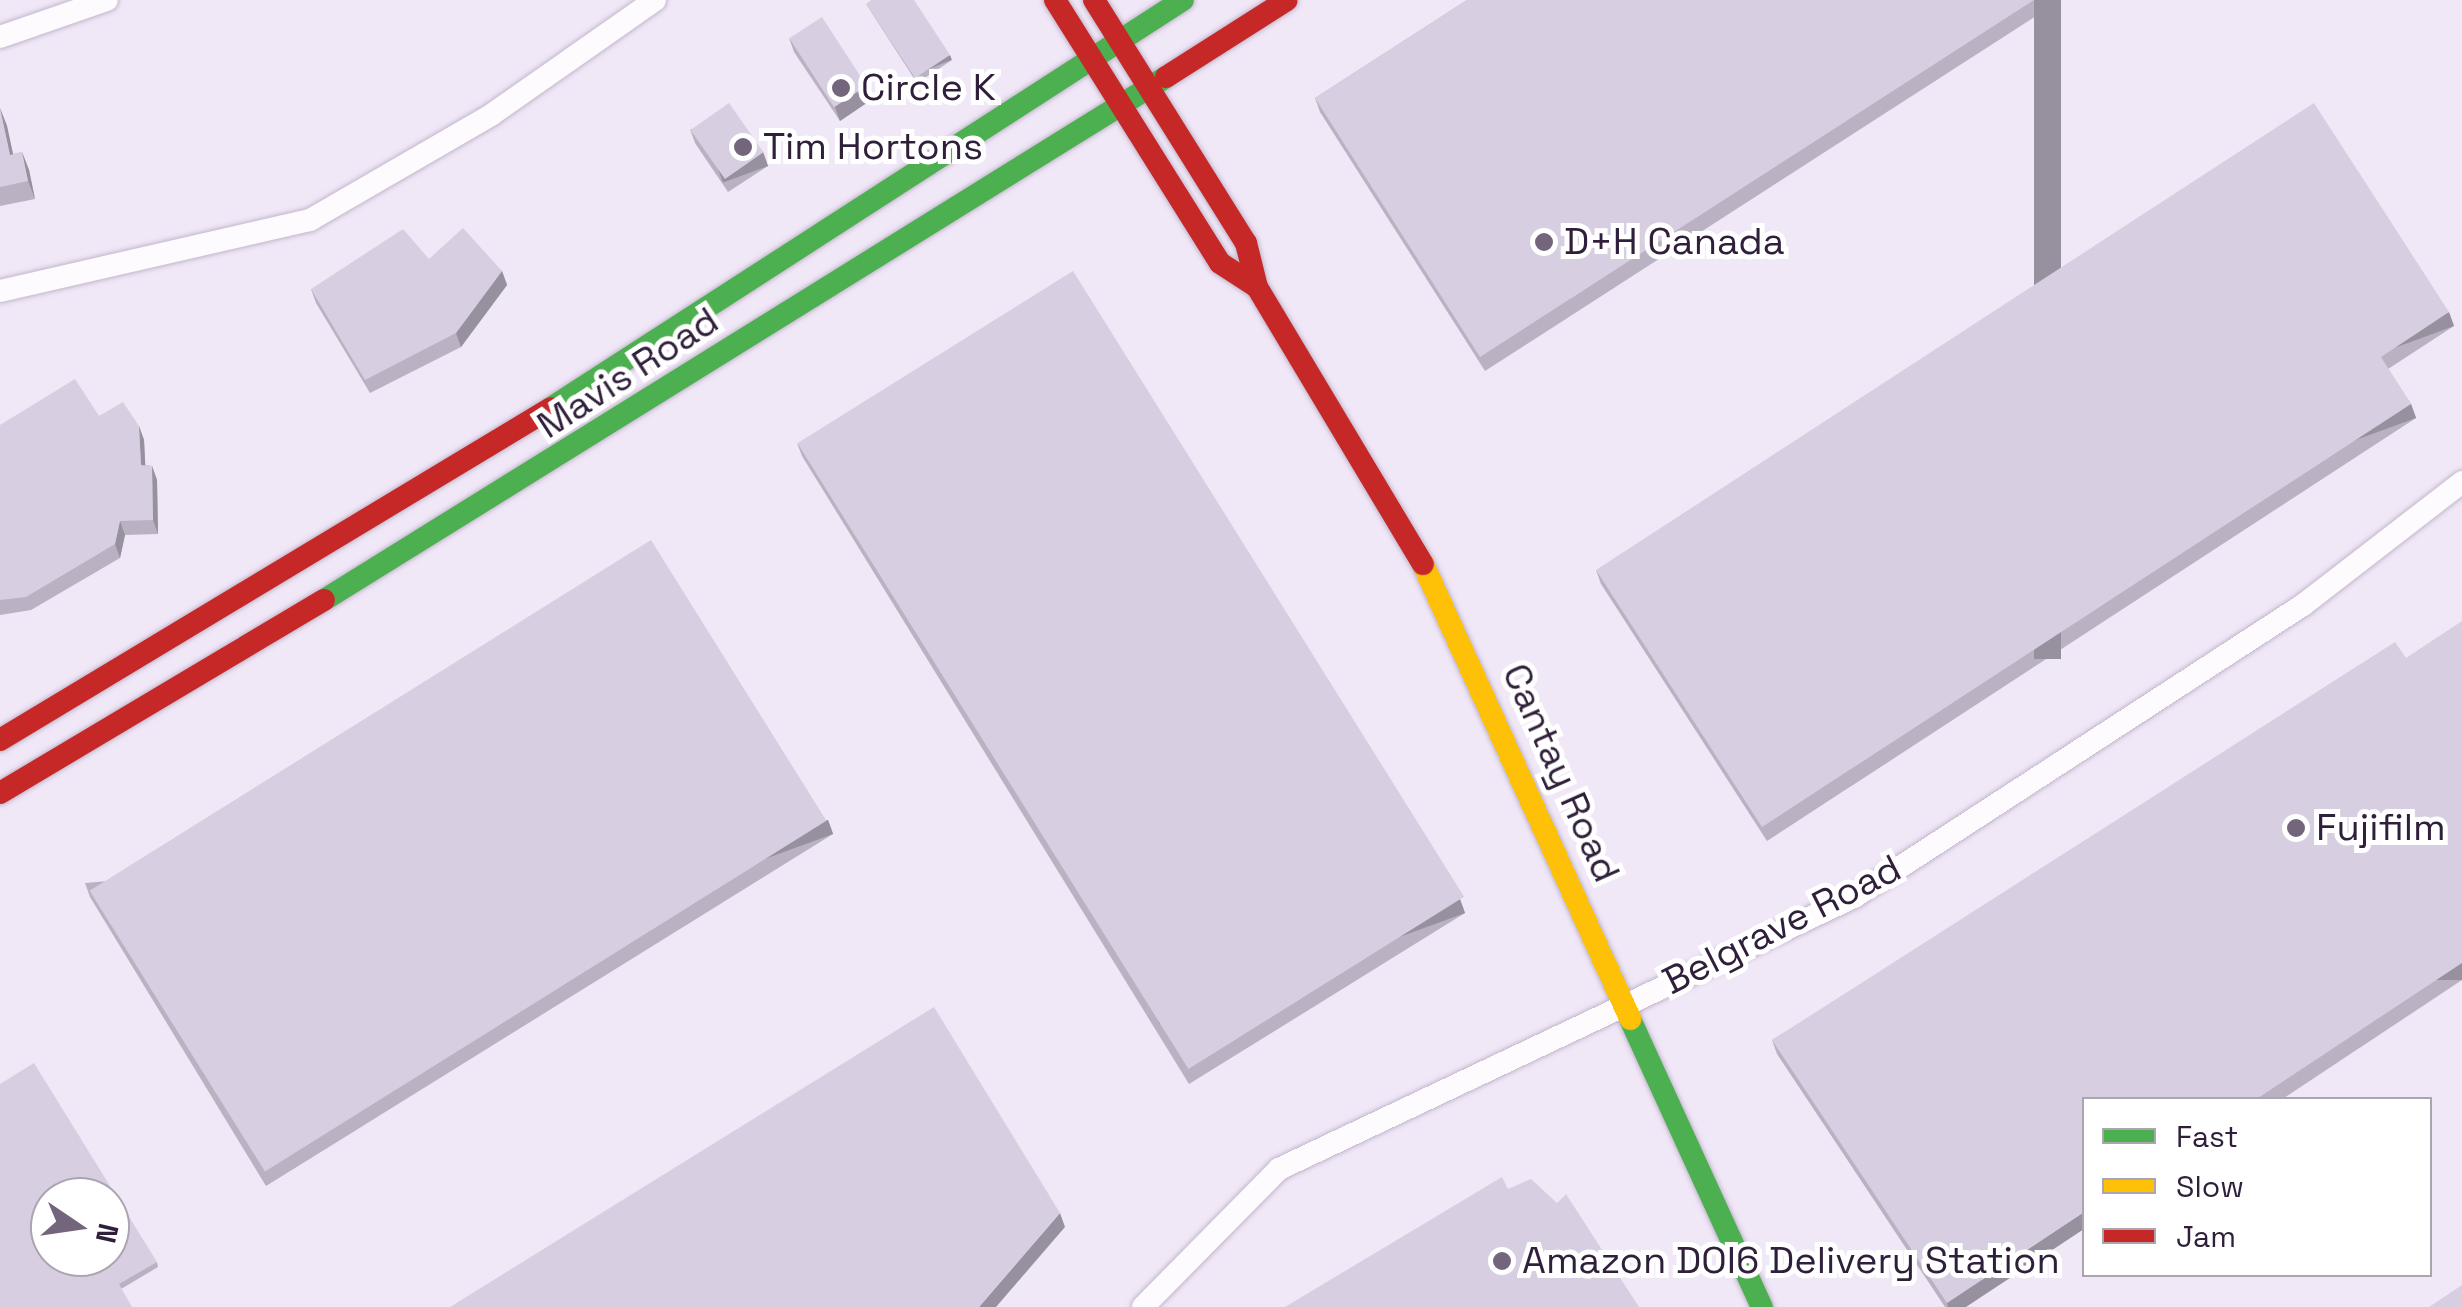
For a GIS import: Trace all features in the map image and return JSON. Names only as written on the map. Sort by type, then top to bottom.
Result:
[{"type":"main road","name":"Cantay Road","points":[[1054,0],[1089,62],[1220,263],[1257,287]]},
{"type":"main road","name":"Cantay Road","points":[[1094,0],[1246,242],[1257,287],[1419,556],[1762,1307]]},
{"type":"main road","name":"Mavis Road","points":[[0,740],[624,364],[1183,0]]},
{"type":"main road","name":"Mavis Road","points":[[0,793],[1122,110],[1287,0]]},
{"type":"street","points":[[0,37],[107,0]]},
{"type":"street","points":[[0,291],[310,220],[490,115],[655,0]]},
{"type":"street","name":"Belgrave Road","points":[[1143,1307],[1279,1169],[1854,897],[2303,605],[2462,482]]},
{"type":"building","points":[[871,0],[914,0],[950,55],[915,78],[866,4]]},
{"type":"building","name":"D+H Canada","points":[[1467,0],[2034,0],[1480,357],[1315,98]]},
{"type":"building","name":"Circle K","points":[[822,17],[867,86],[834,107],[789,38]]},
{"type":"building","points":[[729,103],[763,152],[725,179],[690,130]]},
{"type":"building","points":[[2314,103],[2449,312],[2381,357],[2411,404],[1762,827],[1596,570]]},
{"type":"building","points":[[0,108],[10,155],[22,152],[28,181],[0,187]]},
{"type":"building","points":[[463,228],[502,271],[456,333],[365,380],[311,289],[403,229],[429,259]]},
{"type":"building","points":[[1073,271],[1464,897],[1188,1069],[797,443]]},
{"type":"building","points":[[75,379],[99,416],[123,402],[139,426],[141,465],[152,466],[153,520],[120,521],[115,544],[26,597],[0,600],[0,425]]},
{"type":"building","points":[[651,540],[826,821],[265,1172],[90,891]]},
{"type":"building","name":"Fujifilm","points":[[2462,621],[2462,963],[2260,1097],[2082,1097],[2082,1213],[1947,1303],[1772,1040],[2395,642],[2406,658]]},
{"type":"building","points":[[934,1007],[1060,1213],[979,1307],[450,1307]]},
{"type":"building","points":[[34,1063],[104,1177],[30,1177],[30,1277],[130,1277],[130,1218],[157,1262],[119,1284],[132,1307],[0,1307],[0,1084]]},
{"type":"building","name":"Amazon DOI6 Delivery Station","points":[[1502,1177],[1508,1189],[1531,1179],[1557,1203],[1566,1194],[1639,1307],[1285,1307]]},
{"type":"building","points":[[2462,1285],[2462,1307],[2429,1307]]},
{"type":"traffic: fast","points":[[551,408],[1183,0]]},
{"type":"traffic: fast","points":[[324,600],[1166,77]]},
{"type":"traffic: fast","points":[[1630,1019],[1762,1307]]},
{"type":"traffic: slow","points":[[1423,564],[1630,1019]]},
{"type":"traffic: jam","points":[[1055,0],[1220,263],[1257,287]]},
{"type":"traffic: jam","points":[[1094,0],[1246,243],[1257,287],[1423,564]]},
{"type":"traffic: jam","points":[[1166,77],[1287,0]]},
{"type":"traffic: jam","points":[[0,740],[551,408]]},
{"type":"traffic: jam","points":[[0,793],[324,600]]},
{"type":"place","name":"Circle K","points":[[841,88]]},
{"type":"place","name":"Tim Hortons","points":[[743,147]]},
{"type":"place","name":"D+H Canada","points":[[1544,242]]},
{"type":"place","name":"Fujifilm","points":[[2296,828]]},
{"type":"place","name":"Amazon DOI6 Delivery Station","points":[[1502,1261]]}]
